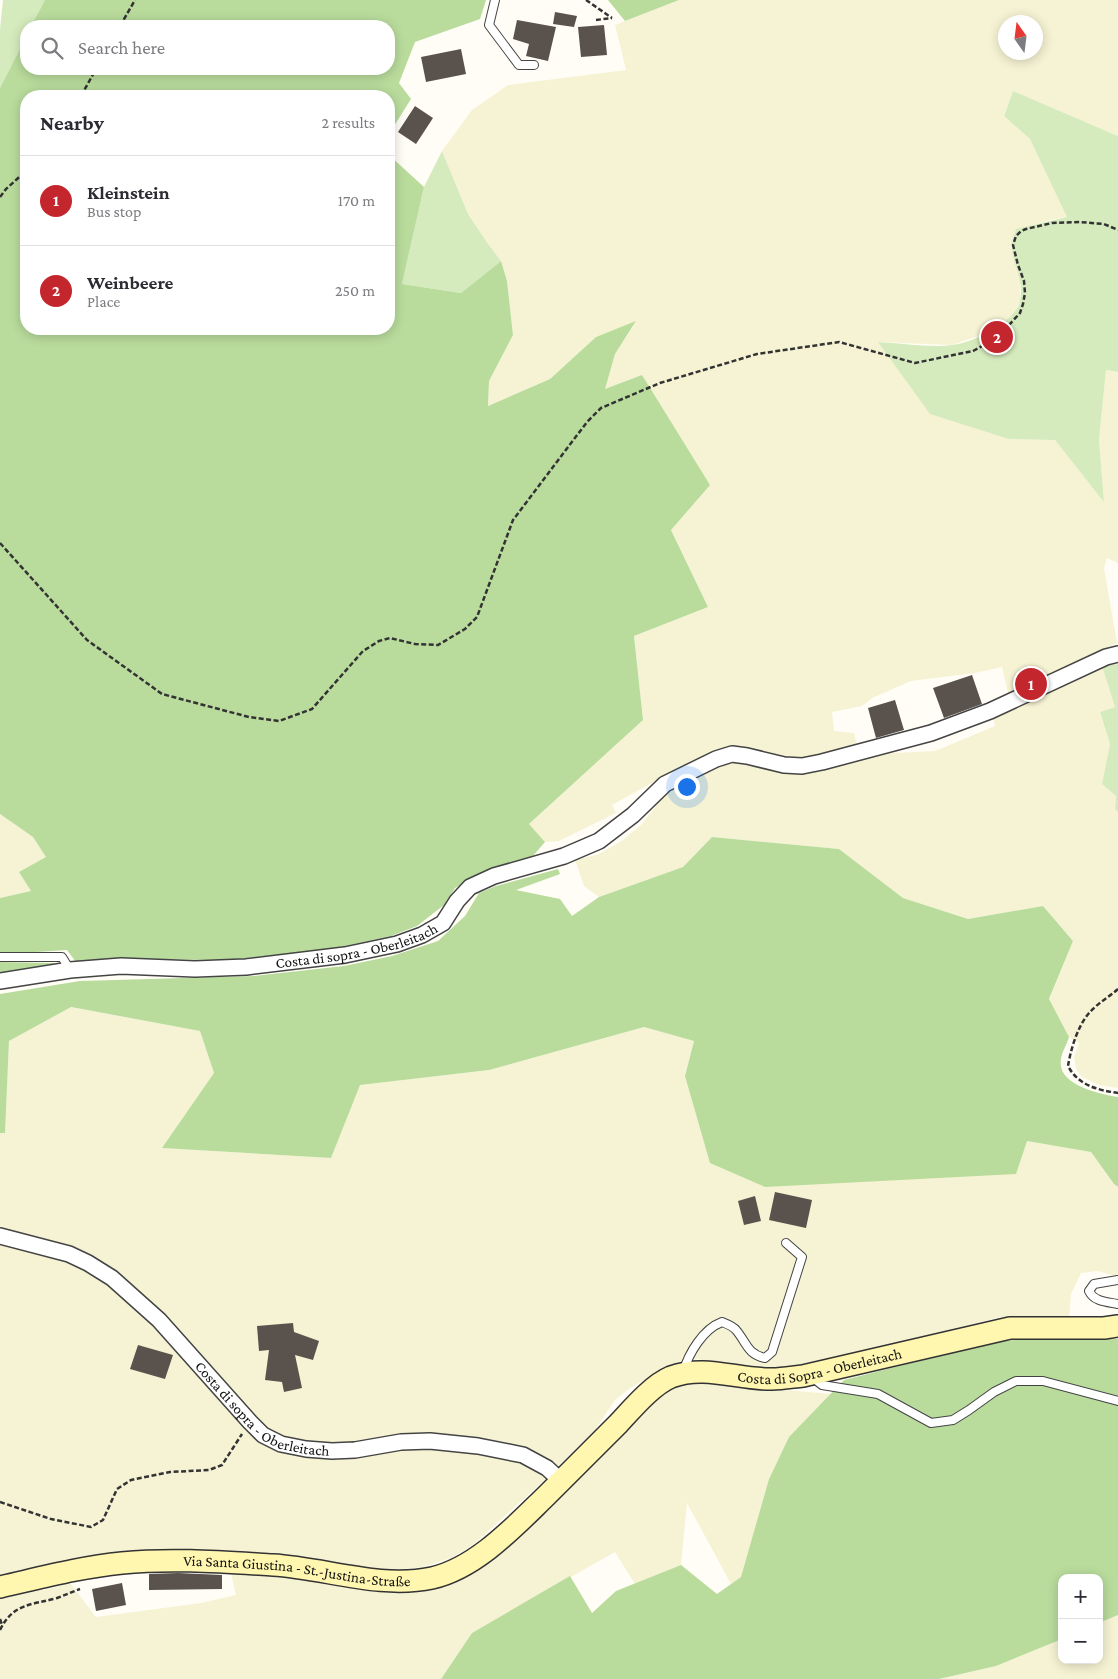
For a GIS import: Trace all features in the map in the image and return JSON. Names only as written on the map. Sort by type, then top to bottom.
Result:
[{"type":"main road","name":"Costa di Sopra - Oberleitach","points":[[562,1481],[632,1408],[668,1378],[699,1371],[771,1379],[809,1375],[1010,1328],[1104,1328],[1118,1326]]},
{"type":"main road","name":"Via Santa Giustina - St.-Justina-Straße","points":[[0,1587],[120,1563],[152,1561],[276,1565],[378,1580],[407,1581],[432,1578],[454,1570],[474,1559],[518,1523],[562,1481]]},
{"type":"street","name":"Costa di sopra - Oberleitach","points":[[0,981],[70,970],[121,966],[195,969],[246,967],[345,955],[397,944],[422,935],[442,923],[457,901],[470,887],[494,876],[564,856],[599,840],[632,815],[665,784],[716,759],[732,754],[784,765],[802,766],[822,762],[931,733],[990,711],[1118,654]]},
{"type":"street","name":"Costa di sopra - Oberleitach","points":[[0,1236],[69,1254],[112,1278],[159,1320],[250,1422],[264,1435],[281,1444],[306,1449],[332,1451],[355,1450],[401,1442],[430,1441],[478,1446],[523,1455],[547,1468],[562,1481]]},
{"type":"lane","points":[[495,0],[489,25],[519,65],[534,65]]},
{"type":"lane","points":[[0,957],[62,957],[70,970]]},
{"type":"lane","points":[[683,1374],[687,1359],[702,1338],[713,1325],[722,1322],[735,1329],[747,1347],[756,1356],[765,1358],[772,1352],[802,1257],[786,1243]]},
{"type":"lane","points":[[1118,1280],[1094,1284],[1089,1291],[1091,1296],[1099,1300],[1118,1304]]},
{"type":"lane","points":[[809,1375],[822,1385],[878,1394],[931,1423],[953,1420],[994,1392],[1016,1381],[1043,1381],[1118,1402]]},
{"type":"path","points":[[123,20],[135,0]]},
{"type":"path","points":[[586,0],[612,18],[596,20]]},
{"type":"path","points":[[84,90],[93,75]]},
{"type":"path","points":[[0,197],[20,177]]},
{"type":"path","points":[[0,543],[87,640],[162,694],[249,717],[279,722],[312,709],[363,651],[379,641],[390,638],[416,644],[438,645],[465,629],[477,617],[513,520],[587,422],[601,408],[660,383],[757,354],[839,342],[915,363],[973,351],[997,338],[1020,312],[1025,293],[1024,281],[1013,245],[1016,236],[1021,231],[1026,228],[1052,223],[1080,222],[1104,224],[1118,230]]},
{"type":"path","points":[[1118,990],[1090,1012],[1082,1023],[1068,1066],[1078,1080],[1090,1086],[1118,1092]]},
{"type":"path","points":[[0,1502],[51,1519],[91,1527],[103,1520],[117,1489],[131,1480],[170,1472],[209,1470],[222,1465],[250,1422]]},
{"type":"path","points":[[0,1630],[14,1611],[33,1603],[58,1598],[83,1587]]},
{"type":"path","points":[[0,1619],[2,1625]]},
{"type":"shaded area","points":[[679,0],[1118,0],[1118,136],[1013,91],[1004,115],[1030,139],[1068,217],[1016,230],[1012,243],[1013,256],[1020,276],[1020,301],[1014,314],[998,328],[990,332],[952,345],[879,342],[1009,439],[1055,440],[1104,501],[1099,440],[1106,370],[1118,372],[1118,563],[1107,558],[1104,568],[1117,643],[1008,693],[1002,667],[975,673],[911,681],[872,698],[862,706],[832,712],[834,731],[854,733],[857,746],[799,760],[765,755],[737,746],[724,748],[659,779],[612,805],[616,813],[559,841],[545,842],[529,824],[643,720],[634,636],[708,607],[604,389],[615,354],[636,322],[596,337],[550,379],[488,406],[489,381],[513,335],[507,281],[501,261],[468,214],[442,151],[472,110],[508,85],[626,70],[615,25]]},
{"type":"shaded area","points":[[1102,666],[1115,707],[1100,712],[1110,744],[1102,784],[1116,796],[1115,809],[1118,812],[1118,1088],[1099,1085],[1082,1077],[1076,1069],[1074,1057],[1079,1043],[1069,1037],[1049,1000],[1073,941],[1043,906],[968,919],[903,898],[839,849],[712,837],[683,867],[599,897],[584,886],[575,860],[599,854],[623,840],[642,824],[669,789],[722,764],[734,760],[786,771],[823,770],[875,754],[935,751],[995,726],[992,712]]},
{"type":"shaded area","points":[[0,814],[33,837],[47,857],[31,891],[0,898]]},
{"type":"shaded area","points":[[70,1007],[200,1031],[214,1073],[163,1148],[331,1158],[359,1085],[489,1070],[644,1027],[694,1041],[685,1076],[1091,1152],[1118,1187],[1118,1277],[1098,1271],[1081,1273],[1071,1294],[1069,1320],[1001,1317],[832,1359],[779,1370],[752,1370],[697,1359],[673,1365],[630,1388],[615,1400],[595,1430],[538,1486],[473,1545],[451,1558],[423,1567],[393,1570],[309,1560],[0,1576],[0,1133],[5,1132],[9,1041]]},
{"type":"shaded area","points":[[692,1382],[832,1394],[789,1437],[769,1479],[742,1577],[731,1584],[687,1503],[681,1565],[635,1584],[615,1552],[472,1633],[441,1679],[0,1679],[0,1596],[25,1589],[44,1590],[70,1583],[96,1617],[201,1603],[236,1595],[231,1573],[278,1575],[399,1593],[435,1590],[462,1579],[492,1562],[518,1539],[660,1395],[676,1386]]},
{"type":"shaded area","points":[[1118,1615],[1118,1679],[939,1679],[996,1666],[1058,1641],[1058,1664],[1103,1664],[1103,1621]]},
{"type":"green space","points":[[3,0],[45,0],[34,20],[20,20],[20,49],[0,88],[0,29]]},
{"type":"green space","points":[[45,0],[486,0],[480,19],[415,42],[399,83],[411,99],[395,124],[395,90],[20,90],[20,335],[395,335],[395,160],[424,187],[402,284],[461,293],[501,261],[507,281],[513,335],[489,381],[488,406],[550,379],[596,337],[636,321],[615,354],[605,389],[642,375],[710,485],[671,530],[708,607],[634,636],[643,720],[529,824],[545,842],[532,857],[470,880],[455,888],[444,905],[417,926],[391,936],[326,950],[226,960],[103,959],[76,962],[67,950],[0,953],[0,898],[31,891],[19,872],[46,857],[33,837],[0,814],[0,88],[20,49],[20,75],[395,75],[395,20],[34,20]]},
{"type":"green space","points":[[608,0],[679,0],[625,21]]},
{"type":"green space","points":[[1013,91],[1118,136],[1118,372],[1106,370],[1099,440],[1104,502],[1055,440],[1009,439],[930,414],[878,342],[925,346],[952,345],[981,336],[1002,324],[1010,317],[1020,301],[1021,285],[1012,251],[1012,242],[1016,229],[1067,217],[1030,139],[1004,116]]},
{"type":"green space","points":[[442,151],[468,214],[501,261],[461,293],[402,284],[424,187]]},
{"type":"green space","points":[[1118,664],[1118,812],[1115,809],[1116,796],[1102,784],[1110,744],[1100,712],[1115,707],[1102,666]]},
{"type":"green space","points":[[712,837],[839,849],[903,898],[968,919],[1043,906],[1073,941],[1049,999],[1069,1037],[1061,1059],[1061,1068],[1072,1082],[1081,1087],[1118,1097],[1118,1187],[1091,1152],[1027,1141],[1016,1174],[765,1187],[710,1163],[685,1076],[694,1041],[644,1027],[489,1070],[360,1085],[331,1158],[162,1148],[214,1073],[200,1031],[71,1007],[9,1041],[5,1133],[0,1133],[0,994],[80,981],[254,976],[344,966],[392,956],[438,941],[465,916],[479,893],[496,886],[558,869],[560,874],[516,890],[560,899],[572,916],[599,897],[683,867]]},
{"type":"green space","points":[[0,962],[53,963],[58,967],[0,976]]},
{"type":"green space","points":[[1038,1338],[1118,1339],[1118,1615],[1103,1621],[1103,1574],[1058,1574],[1058,1641],[996,1666],[939,1679],[441,1679],[472,1633],[570,1576],[592,1613],[616,1591],[681,1565],[717,1594],[741,1577],[769,1479],[789,1437],[844,1380],[994,1342]]},
{"type":"building","points":[[555,12],[577,16],[574,27],[553,24]]},
{"type":"building","points":[[517,20],[556,27],[548,61],[526,56],[529,44],[513,39]]},
{"type":"building","points":[[604,25],[607,55],[581,57],[578,27]]},
{"type":"building","points":[[461,49],[466,74],[426,82],[421,57]]},
{"type":"building","points":[[415,106],[433,118],[416,144],[398,132]]},
{"type":"building","points":[[972,675],[982,704],[944,718],[933,688]]},
{"type":"building","points":[[895,700],[904,730],[876,738],[868,708]]},
{"type":"building","points":[[775,1192],[812,1200],[806,1228],[769,1220]]},
{"type":"building","points":[[755,1196],[761,1221],[744,1225],[738,1201]]},
{"type":"building","points":[[293,1323],[294,1332],[319,1341],[313,1360],[295,1355],[302,1388],[284,1392],[282,1382],[265,1380],[269,1350],[259,1351],[257,1326]]},
{"type":"building","points":[[138,1345],[173,1355],[165,1379],[130,1369]]},
{"type":"building","points":[[149,1574],[222,1575],[222,1589],[149,1590]]},
{"type":"building","points":[[122,1583],[126,1605],[96,1611],[92,1589]]},
{"type":"place","name":"Weinbeere","points":[[997,337]]},
{"type":"place","name":"Kleinstein","points":[[1031,684]]}]
